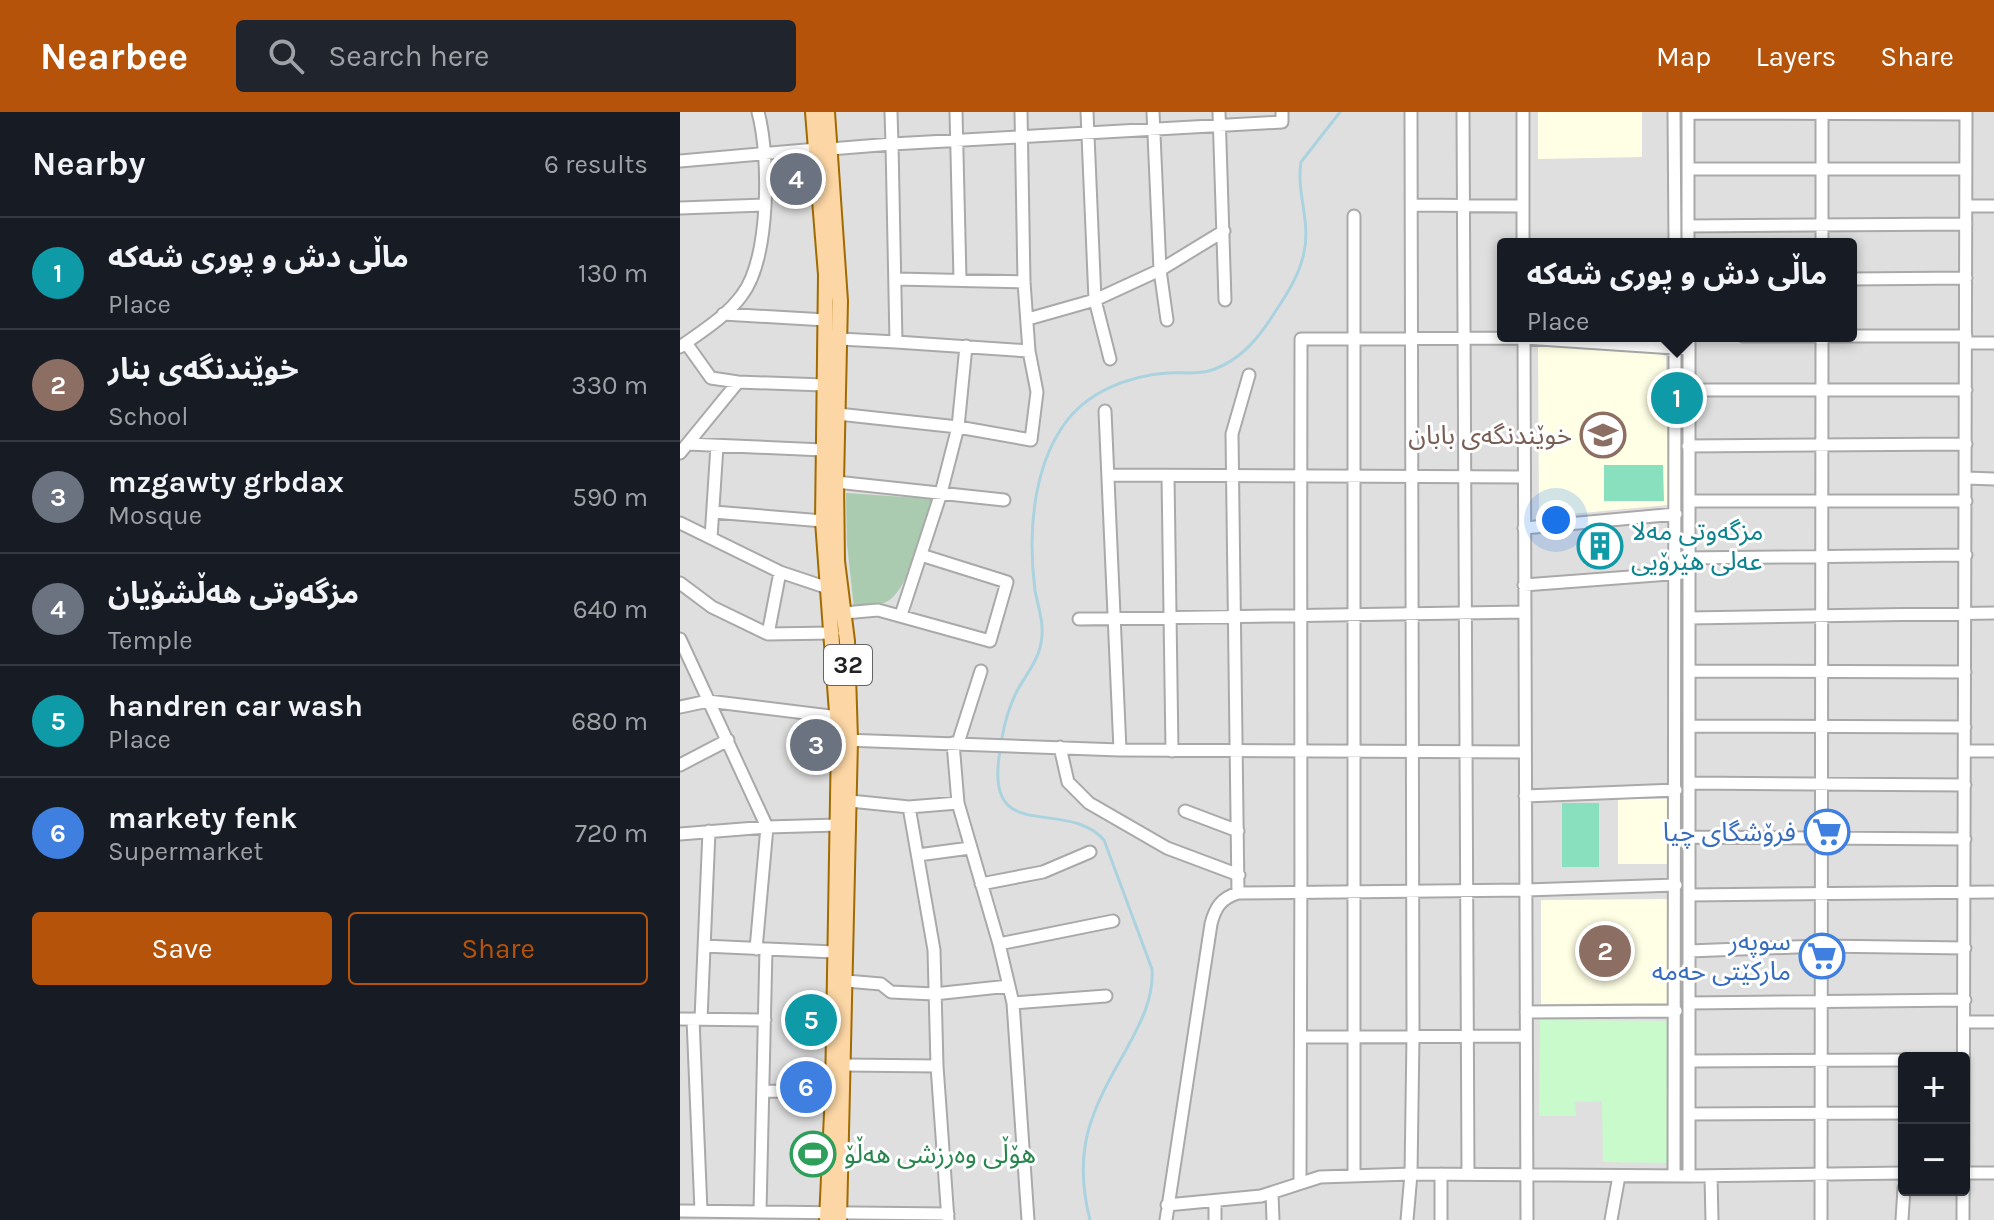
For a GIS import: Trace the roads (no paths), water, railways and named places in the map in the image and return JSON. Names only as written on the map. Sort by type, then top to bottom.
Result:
[{"type":"main road","name":"32","points":[[813,112],[824,149],[839,258],[837,561],[847,641],[834,952],[833,1216]]},
{"type":"main road","name":"32","points":[[827,112],[824,149],[826,320],[823,521],[838,717],[845,740],[850,801],[844,1065],[833,1216]]},
{"type":"street","points":[[758,112],[766,153],[765,205],[751,279],[738,301],[683,345],[711,378],[824,385]]},
{"type":"street","points":[[891,112],[896,342]]},
{"type":"street","points":[[956,112],[960,279]]},
{"type":"street","points":[[838,414],[958,427],[1031,440],[1037,392],[1029,351],[1024,282],[1021,112]]},
{"type":"street","points":[[1087,112],[1095,300],[1110,359]]},
{"type":"street","points":[[1153,112],[1160,270],[1167,320]]},
{"type":"street","points":[[1219,112],[1225,300]]},
{"type":"street","points":[[680,161],[957,139],[1282,122],[1282,112]]},
{"type":"street","points":[[1407,1220],[1411,1174],[1413,1036],[1411,112]]},
{"type":"street","points":[[1463,112],[1468,1174]]},
{"type":"street","points":[[1523,112],[1523,238]]},
{"type":"street","points":[[1674,112],[1675,238]]},
{"type":"street","points":[[1688,238],[1688,112],[1966,113],[1964,1052]]},
{"type":"street","points":[[1822,113],[1822,238]]},
{"type":"street","points":[[1688,169],[1966,169]]},
{"type":"street","points":[[680,208],[765,205]]},
{"type":"street","points":[[1412,205],[1523,206]]},
{"type":"street","points":[[1966,206],[1994,206]]},
{"type":"street","points":[[1354,216],[1354,1175]]},
{"type":"street","points":[[1688,226],[1966,224]]},
{"type":"street","points":[[1028,319],[1095,300],[1160,270],[1224,231]]},
{"type":"street","points":[[1857,279],[1966,278]]},
{"type":"street","points":[[896,279],[1024,282]]},
{"type":"street","points":[[723,314],[826,320]]},
{"type":"street","points":[[1300,1182],[1303,892],[1299,751],[1301,339],[1497,338]]},
{"type":"street","points":[[1857,338],[1994,343]]},
{"type":"street","points":[[840,339],[1029,351]]},
{"type":"street","points":[[1524,342],[1527,1220]]},
{"type":"street","points":[[1682,558],[1676,514],[1676,342],[1689,349]]},
{"type":"street","points":[[1674,1175],[1676,790],[1683,644],[1682,558],[1689,501],[1689,342]]},
{"type":"street","points":[[1814,1220],[1821,1220],[1822,342]]},
{"type":"street","points":[[901,615],[941,493],[958,427],[966,346]]},
{"type":"street","points":[[1238,893],[1232,434],[1249,375]]},
{"type":"street","points":[[684,449],[738,382]]},
{"type":"street","points":[[1689,390],[1966,390]]},
{"type":"street","points":[[1105,411],[1120,750]]},
{"type":"street","points":[[1688,446],[1966,444]]},
{"type":"street","points":[[684,449],[717,446],[823,450]]},
{"type":"street","points":[[711,538],[717,446]]},
{"type":"street","points":[[1108,475],[1524,477]]},
{"type":"street","points":[[1168,476],[1172,751]]},
{"type":"street","points":[[1966,478],[1994,479]]},
{"type":"street","points":[[836,482],[1004,500]]},
{"type":"street","points":[[1689,501],[1966,501]]},
{"type":"street","points":[[714,512],[823,521]]},
{"type":"street","points":[[1524,528],[1676,514]]},
{"type":"street","points":[[680,523],[780,572],[828,588]]},
{"type":"street","points":[[844,613],[878,610],[990,641],[1007,582],[921,555]]},
{"type":"street","points":[[1682,558],[1966,555]]},
{"type":"street","points":[[768,634],[780,572]]},
{"type":"street","points":[[1524,585],[1682,573]]},
{"type":"street","points":[[1682,573],[1689,618],[1683,644],[1689,671],[1689,1176]]},
{"type":"street","points":[[680,583],[712,607],[768,634],[833,633]]},
{"type":"street","points":[[1079,619],[1525,612]]},
{"type":"street","points":[[1689,618],[1994,613]]},
{"type":"street","points":[[680,639],[767,827],[761,949],[765,1020],[760,1211]]},
{"type":"street","points":[[981,671],[956,743],[958,803],[1013,1003],[1028,1220]]},
{"type":"street","points":[[1689,671],[1965,672]]},
{"type":"street","points":[[680,707],[708,701],[838,717]]},
{"type":"street","points":[[1689,726],[1965,727]]},
{"type":"street","points":[[680,765],[728,740]]},
{"type":"street","points":[[845,740],[1172,751],[1525,752]]},
{"type":"street","points":[[1060,747],[1068,782],[1089,803],[1167,848],[1239,875]]},
{"type":"street","points":[[1965,751],[1994,751]]},
{"type":"street","points":[[1689,783],[1965,785]]},
{"type":"street","points":[[1525,796],[1676,790]]},
{"type":"street","points":[[850,801],[909,807],[958,803]]},
{"type":"street","points":[[680,1211],[948,1217],[937,1066],[934,950],[909,807]]},
{"type":"street","points":[[1185,811],[1238,831]]},
{"type":"street","points":[[680,834],[838,825]]},
{"type":"street","points":[[701,1211],[697,1019],[709,831]]},
{"type":"street","points":[[1689,837],[1965,839]]},
{"type":"street","points":[[918,855],[970,848]]},
{"type":"street","points":[[981,884],[1043,872],[1090,852]]},
{"type":"street","points":[[1166,1220],[1211,924],[1218,905],[1238,893],[1676,885]]},
{"type":"street","points":[[1689,895],[1994,892]]},
{"type":"street","points":[[999,944],[1113,921]]},
{"type":"street","points":[[704,946],[834,952]]},
{"type":"street","points":[[1689,951],[1821,946],[1965,948]]},
{"type":"street","points":[[846,981],[881,984],[891,992],[934,994],[1009,986]]},
{"type":"street","points":[[1013,1003],[1106,996]]},
{"type":"street","points":[[1689,1003],[1965,1000]]},
{"type":"street","points":[[1526,1012],[1676,1011]]},
{"type":"street","points":[[680,1019],[765,1020]]},
{"type":"street","points":[[1965,1022],[1994,1022]]},
{"type":"street","points":[[1301,1037],[1526,1036]]},
{"type":"street","points":[[1689,1061],[1898,1060]]},
{"type":"street","points":[[844,1065],[937,1066]]},
{"type":"street","points":[[763,1091],[833,1092]]},
{"type":"street","points":[[1689,1114],[1898,1113]]},
{"type":"street","points":[[1167,1205],[1272,1193],[1320,1177],[1354,1175],[1898,1173]]},
{"type":"street","points":[[1970,1173],[1994,1173]]},
{"type":"street","points":[[1441,1174],[1441,1220]]},
{"type":"street","points":[[1611,1220],[1619,1176]]},
{"type":"street","points":[[1711,1176],[1712,1220]]},
{"type":"street","points":[[1272,1193],[1273,1220]]},
{"type":"street","points":[[1902,1220],[1904,1196]]},
{"type":"street","points":[[1963,1220],[1964,1196]]},
{"type":"street","points":[[1215,1201],[1215,1220]]},
{"type":"waterway","points":[[1001,743],[1011,704],[1041,643],[1042,623],[1033,570],[1033,527],[1039,484],[1053,444],[1072,414],[1109,388],[1152,375],[1215,369],[1234,359],[1257,338],[1288,291],[1302,260],[1306,230],[1300,184],[1301,162],[1340,112]]},
{"type":"waterway","points":[[1000,751],[998,781],[1004,800],[1015,810],[1069,821],[1088,828],[1104,840],[1152,969],[1151,991],[1145,1011],[1103,1092],[1088,1131],[1083,1172],[1090,1220]]},
{"type":"place","name":"مزگەوتی ھەڵشۆیان","points":[[796,179]]},
{"type":"place","name":"ماڵی دش و پوری شەکە","points":[[1677,398]]},
{"type":"place","name":"خوێندنگەی بابان","points":[[1603,435]]},
{"type":"place","name":"مزگەوتی مەلا عەلی هێرۆیی","points":[[1600,546]]},
{"type":"place","name":"mzgawty grbdax","points":[[816,745]]},
{"type":"place","name":"فرۆشگای چیا","points":[[1827,832]]},
{"type":"place","name":"خوێندنگەی بنار","points":[[1605,951]]},
{"type":"place","name":"سوپەر مارکێتی حەمە","points":[[1822,956]]},
{"type":"place","name":"handren car wash","points":[[811,1020]]},
{"type":"place","name":"markety fenk","points":[[806,1087]]},
{"type":"place","name":"ھۆڵی وەرزشی ھەڵۆ","points":[[813,1154]]}]
